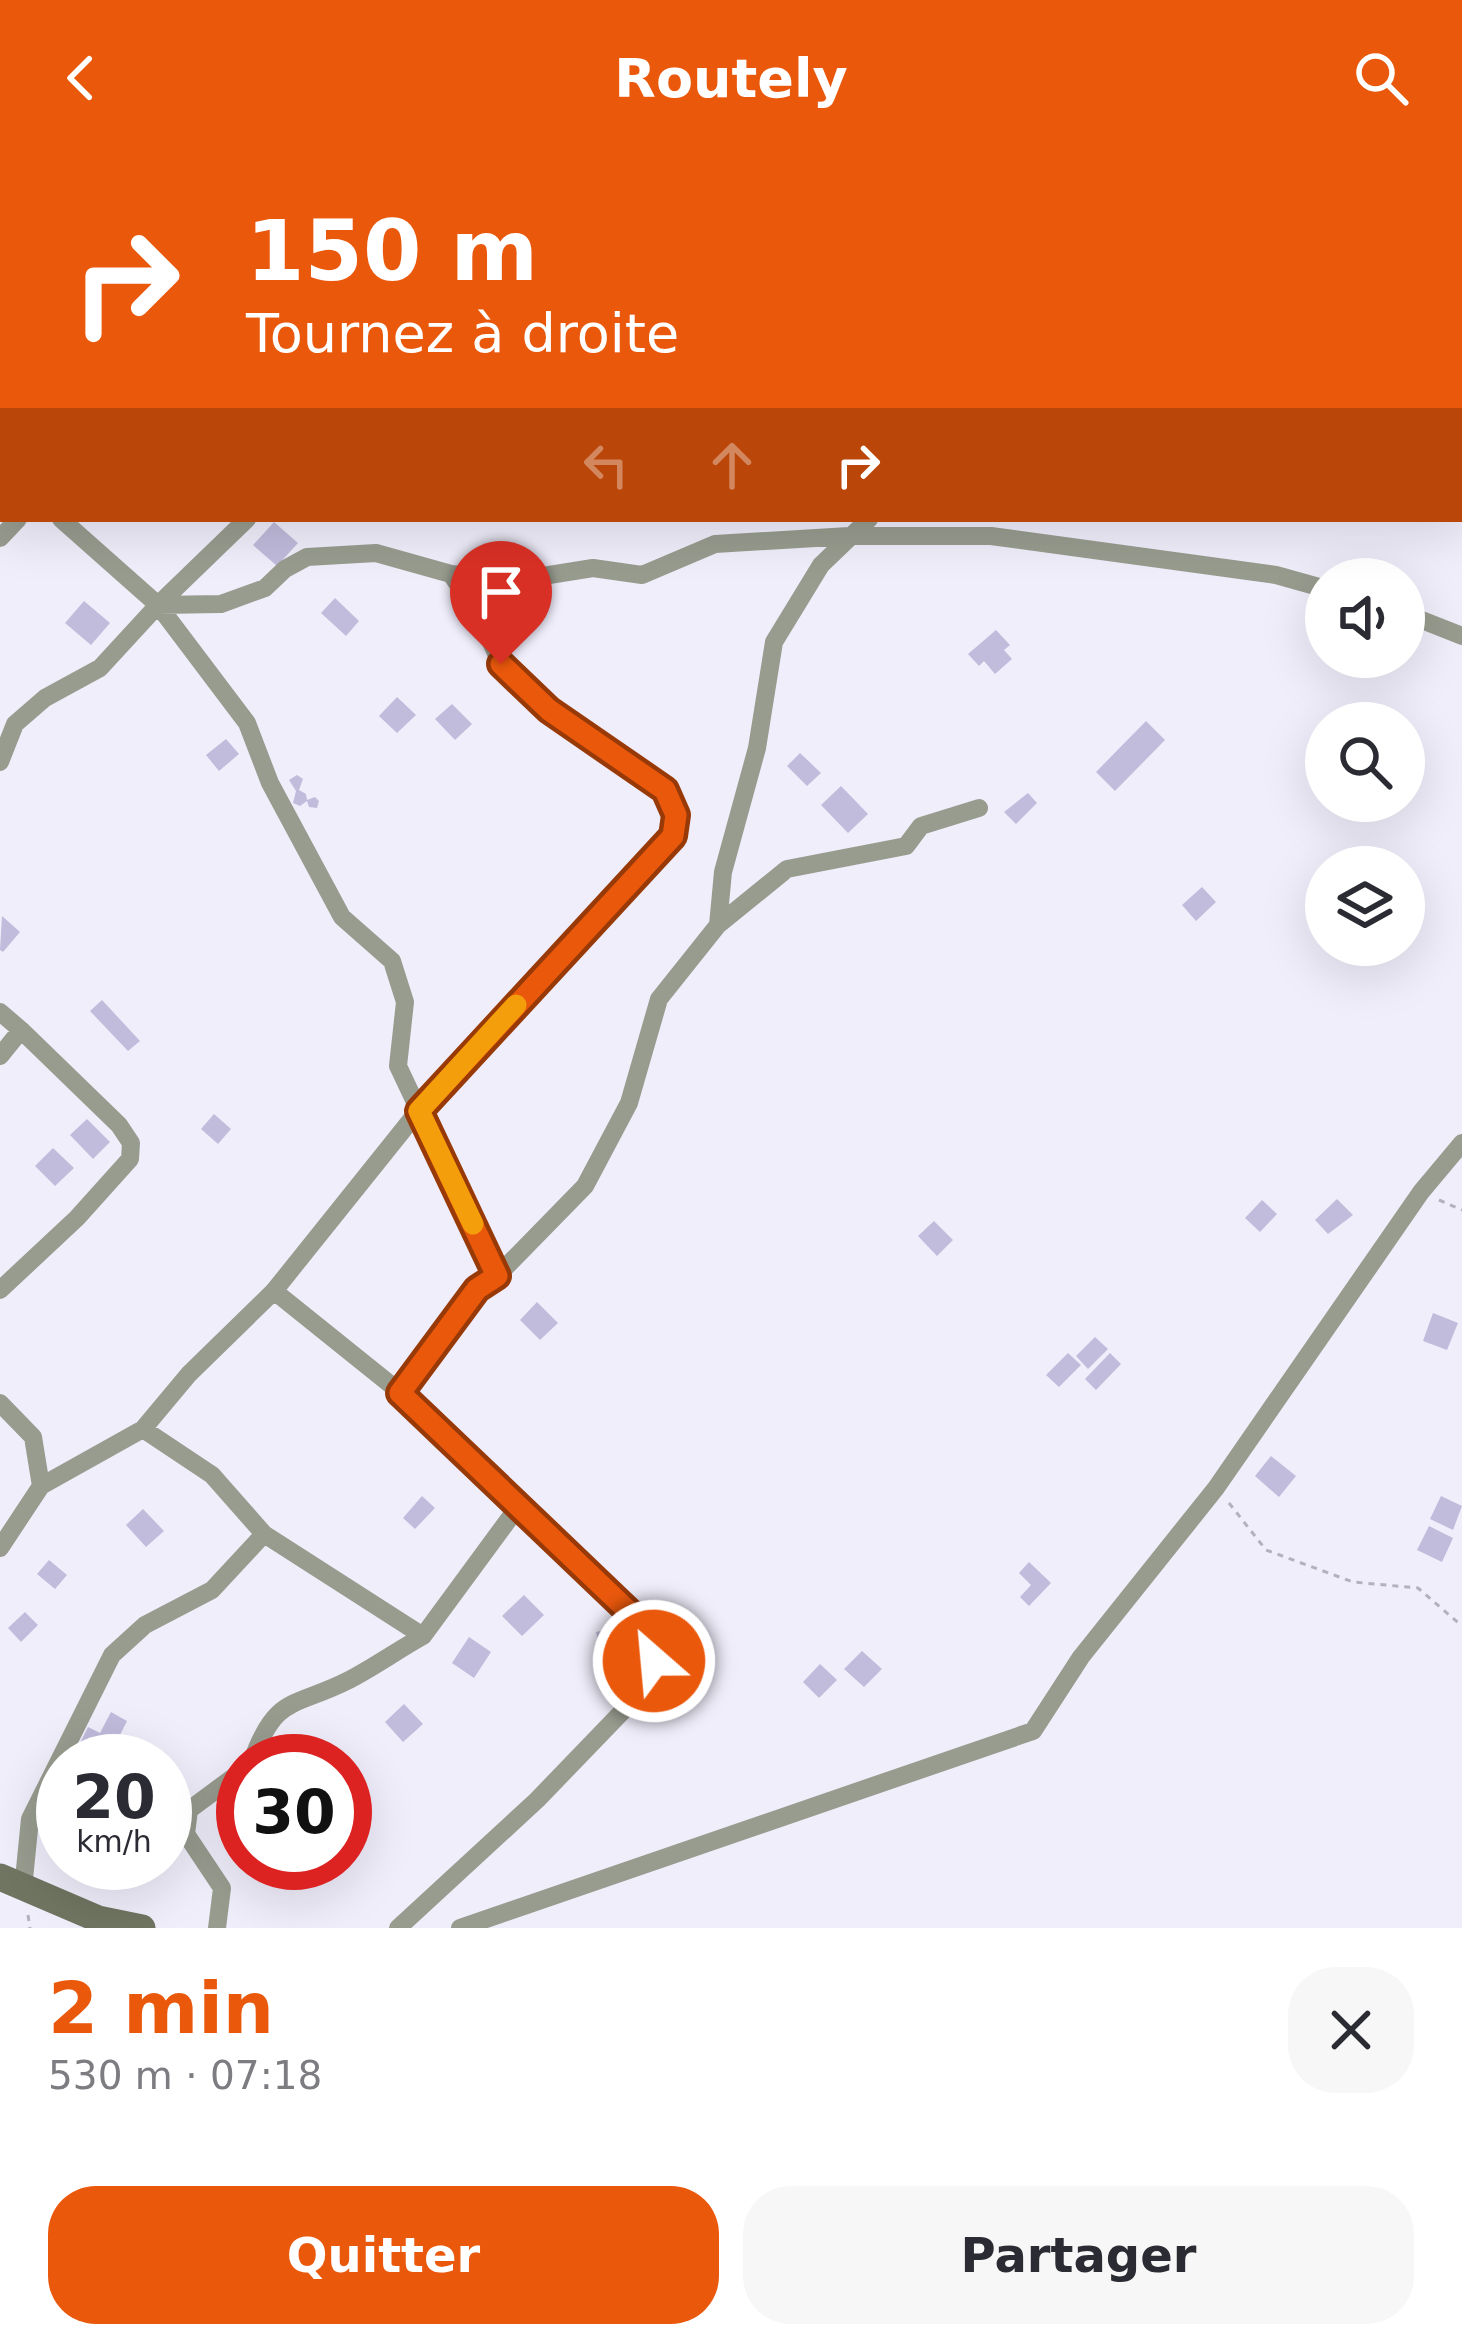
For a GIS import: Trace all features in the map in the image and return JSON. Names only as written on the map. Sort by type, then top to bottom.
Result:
[{"type":"main road","points":[[12,1883],[98,1919],[142,1928]]},
{"type":"street","points":[[64,522],[158,605],[248,723],[269,783],[342,917],[392,961],[405,1002],[398,1066],[497,1276]]},
{"type":"street","points":[[0,762],[15,724],[46,698],[100,668],[244,522]]},
{"type":"street","points":[[718,925],[723,872],[757,748],[774,642],[820,565],[865,522]]},
{"type":"street","points":[[158,605],[221,604],[265,588],[307,556],[376,553],[451,574],[518,580],[593,568],[642,575],[715,544],[849,536],[991,536],[1276,575],[1305,583]]},
{"type":"street","points":[[0,1548],[41,1486],[143,1429],[189,1374],[274,1291],[419,1111],[673,836],[676,815],[665,790],[549,710],[501,664],[479,616],[451,574]]},
{"type":"street","points":[[1425,621],[1462,636]]},
{"type":"street","points":[[400,1393],[477,1289],[497,1276],[585,1186],[628,1103],[659,999],[718,925],[787,869],[906,846],[921,826],[979,808]]},
{"type":"street","points":[[0,1012],[119,1125],[131,1143],[130,1160],[0,1290]]},
{"type":"street","points":[[0,1057],[21,1030]]},
{"type":"street","points":[[460,1928],[1033,1731],[1081,1657],[1216,1488],[1421,1192],[1462,1143]]},
{"type":"street","points":[[274,1291],[400,1393],[520,1504],[647,1629],[654,1643],[646,1687],[537,1800],[398,1928]]},
{"type":"street","points":[[0,1403],[33,1437],[41,1486]]},
{"type":"street","points":[[143,1429],[212,1475],[265,1534],[423,1636]]},
{"type":"street","points":[[262,1734],[290,1702],[345,1682],[423,1636],[520,1504]]},
{"type":"street","points":[[12,1883],[30,1819],[112,1655],[145,1625],[212,1589],[265,1534]]},
{"type":"street","points":[[216,1790],[189,1810],[186,1834],[216,1879]]},
{"type":"street","points":[[217,1928],[222,1890]]},
{"type":"path","points":[[1421,1192],[1462,1210]]},
{"type":"path","points":[[1216,1488],[1266,1550],[1353,1582],[1418,1588],[1462,1626]]},
{"type":"building","points":[[274,522],[298,543],[277,566],[253,545]]},
{"type":"building","points":[[335,598],[359,621],[346,636],[321,613]]},
{"type":"building","points":[[84,601],[110,623],[91,645],[65,623]]},
{"type":"building","points":[[996,630],[1010,645],[1004,650],[1012,659],[995,674],[984,661],[979,666],[968,654]]},
{"type":"building","points":[[397,697],[416,715],[397,733],[379,716]]},
{"type":"building","points":[[452,704],[472,724],[455,740],[435,719]]},
{"type":"building","points":[[1146,721],[1165,740],[1115,791],[1096,772]]},
{"type":"building","points":[[226,739],[239,754],[219,771],[206,755]]},
{"type":"building","points":[[800,753],[821,773],[807,786],[787,766]]},
{"type":"building","points":[[297,775],[303,779],[299,790],[307,800],[315,797],[319,801],[317,808],[309,807],[307,801],[300,806],[293,803],[296,791],[289,780]]},
{"type":"building","points":[[841,786],[868,814],[848,833],[821,805]]},
{"type":"building","points":[[1028,793],[1037,803],[1016,824],[1004,812]]},
{"type":"building","points":[[1202,887],[1216,902],[1196,921],[1182,905]]},
{"type":"building","points":[[2,916],[20,932],[3,952],[0,950]]},
{"type":"building","points":[[102,1000],[140,1041],[128,1051],[90,1011]]},
{"type":"building","points":[[214,1114],[231,1129],[218,1144],[201,1129]]},
{"type":"building","points":[[87,1119],[110,1142],[93,1159],[70,1135]]},
{"type":"building","points":[[53,1148],[74,1168],[55,1186],[35,1166]]},
{"type":"building","points":[[1337,1199],[1353,1215],[1328,1234],[1315,1220]]},
{"type":"building","points":[[1262,1200],[1277,1214],[1260,1232],[1245,1218]]},
{"type":"building","points":[[934,1221],[953,1240],[937,1256],[918,1236]]},
{"type":"building","points":[[537,1302],[558,1323],[540,1340],[520,1320]]},
{"type":"building","points":[[1433,1313],[1458,1323],[1447,1350],[1423,1341]]},
{"type":"building","points":[[1095,1337],[1108,1349],[1088,1369],[1076,1356]]},
{"type":"building","points":[[1068,1353],[1081,1365],[1059,1387],[1046,1375]]},
{"type":"building","points":[[1110,1353],[1121,1364],[1096,1390],[1085,1379]]},
{"type":"building","points":[[1271,1456],[1296,1476],[1279,1497],[1255,1476]]},
{"type":"building","points":[[422,1496],[435,1508],[415,1529],[403,1518]]},
{"type":"building","points":[[1441,1496],[1462,1506],[1453,1530],[1430,1519]]},
{"type":"building","points":[[143,1509],[164,1531],[146,1547],[126,1525]]},
{"type":"building","points":[[1429,1526],[1453,1538],[1442,1562],[1417,1550]]},
{"type":"building","points":[[49,1560],[67,1575],[55,1589],[37,1574]]},
{"type":"building","points":[[1029,1562],[1051,1583],[1029,1606],[1020,1597],[1031,1585],[1019,1573]]},
{"type":"building","points":[[524,1595],[544,1615],[522,1636],[502,1616]]},
{"type":"building","points":[[25,1612],[38,1625],[21,1642],[8,1628]]},
{"type":"building","points":[[615,1627],[632,1697],[614,1702],[596,1632]]},
{"type":"building","points":[[469,1637],[491,1652],[474,1678],[452,1663]]},
{"type":"building","points":[[862,1651],[882,1669],[864,1687],[844,1669]]},
{"type":"building","points":[[820,1664],[837,1680],[819,1698],[803,1682]]},
{"type":"building","points":[[404,1704],[423,1724],[403,1742],[385,1722]]},
{"type":"building","points":[[111,1712],[127,1721],[120,1734],[84,1734],[88,1727],[100,1733]]},
{"type":"slow traffic","points":[[473,1224],[419,1111],[516,1005]]},
{"type":"route","points":[[501,664],[549,710],[665,790],[676,815],[673,836],[419,1111],[497,1276],[477,1289],[400,1393],[647,1629],[654,1643],[654,1661]]}]
